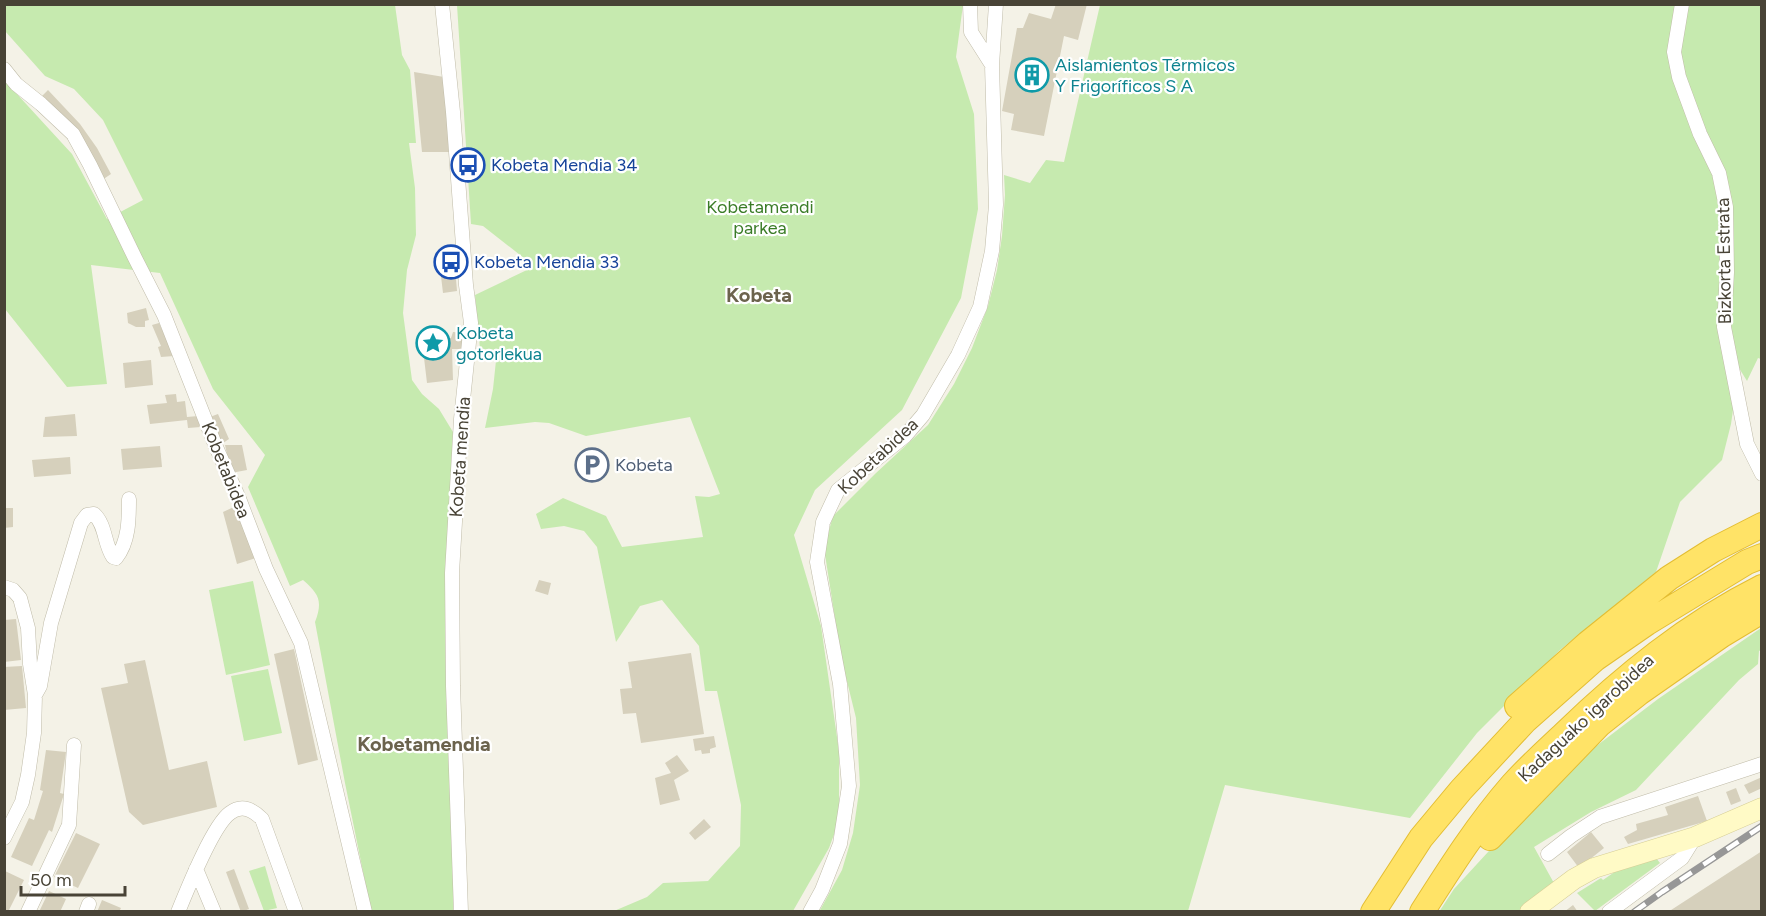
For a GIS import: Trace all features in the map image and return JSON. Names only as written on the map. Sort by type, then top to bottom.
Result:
[{"type":"highway","points":[[1435,822],[1453,780],[1518,706],[1588,643],[1669,578],[1713,550],[1761,525]]},
{"type":"highway","name":"Kadaguako igarobidea","points":[[1373,912],[1411,853],[1435,822],[1461,790],[1525,721],[1595,659],[1647,623],[1747,562],[1761,556]]},
{"type":"highway","name":"Kadaguako igarobidea","points":[[1422,912],[1470,840],[1513,785],[1585,714],[1660,650],[1710,616],[1761,587]]},
{"type":"highway","points":[[1443,879],[1472,856],[1600,724],[1639,693],[1713,641],[1761,611]]},
{"type":"street","name":"Kobeta mendia","points":[[442,4],[471,323],[461,419],[452,573],[453,686],[461,912]]},
{"type":"street","points":[[970,4],[971,32],[992,65]]},
{"type":"street","name":"Kobetabidea","points":[[810,912],[822,890],[840,844],[849,786],[840,684],[817,562],[823,522],[838,490],[905,436],[923,415],[958,355],[980,307],[992,251],[996,205],[992,65],[996,4]]},
{"type":"street","name":"Bizkorta Estrata","points":[[1682,4],[1674,52],[1679,77],[1700,134],[1719,173],[1726,207],[1727,272],[1724,327],[1747,444],[1761,474]]},
{"type":"street","name":"Kobetabidea","points":[[4,69],[16,84],[73,134],[164,315],[266,569],[301,643],[364,912]]},
{"type":"street","points":[[35,695],[40,686],[51,623],[81,523],[87,515],[94,514],[100,520],[107,549],[112,557],[116,558],[123,550],[129,519],[129,500]]},
{"type":"street","points":[[4,587],[12,590],[20,598],[28,628],[35,695],[34,733],[28,775],[22,802],[4,838]]},
{"type":"street","points":[[28,912],[69,825],[74,745]]},
{"type":"street","points":[[1548,855],[1571,836],[1600,818],[1761,764]]},
{"type":"street","points":[[1530,912],[1574,879],[1594,868],[1695,837],[1761,808]]},
{"type":"street","points":[[178,912],[196,868],[220,822],[237,809],[249,809],[262,819],[296,912]]},
{"type":"street","points":[[1609,912],[1682,858],[1695,837]]},
{"type":"street","points":[[196,868],[213,912]]},
{"type":"green space","points":[[5,5],[395,5],[402,55],[410,70],[416,143],[409,143],[415,188],[416,235],[407,270],[403,313],[412,380],[422,394],[439,409],[453,432],[445,603],[455,893],[453,911],[371,911],[315,622],[319,609],[318,598],[303,580],[290,586],[248,487],[265,455],[213,389],[160,273],[91,265],[107,384],[67,387],[5,309],[5,81],[72,154],[107,219],[143,200],[103,120],[74,89],[45,76],[5,31]]},
{"type":"green space","name":"Kobetamendi parkea","points":[[457,5],[963,5],[956,57],[974,114],[978,209],[961,298],[902,410],[815,490],[794,535],[821,626],[839,751],[839,821],[829,848],[793,911],[614,911],[647,897],[663,883],[708,881],[740,846],[741,805],[717,691],[705,691],[699,646],[662,600],[640,606],[616,642],[597,547],[584,531],[564,526],[541,529],[536,514],[563,498],[606,516],[622,547],[703,537],[695,496],[709,497],[720,494],[690,417],[586,436],[549,423],[535,422],[485,428],[493,389],[497,351],[480,349],[475,295],[529,269],[529,262],[483,226],[471,224]]},
{"type":"green space","points":[[1100,5],[1761,5],[1761,359],[1758,358],[1747,381],[1739,368],[1731,424],[1722,460],[1680,502],[1656,572],[1560,650],[1477,733],[1410,818],[1225,785],[1188,911],[819,912],[842,870],[853,833],[860,785],[856,718],[841,657],[824,548],[833,516],[928,425],[954,384],[972,348],[988,306],[997,270],[1002,236],[1004,175],[1030,183],[1046,160],[1064,162]]},
{"type":"green space","points":[[253,581],[270,665],[226,675],[209,590]]},
{"type":"green space","points":[[1761,628],[1761,650],[1758,664],[1739,680],[1636,790],[1591,812],[1534,847],[1555,885],[1518,911],[1439,912],[1454,889],[1522,815],[1578,760],[1658,699]]},
{"type":"green space","points":[[268,669],[282,733],[244,741],[231,676]]},
{"type":"green space","points":[[1656,858],[1660,863],[1595,911],[1577,893],[1616,871]]},
{"type":"green space","points":[[265,866],[277,908],[264,911],[249,871]]},
{"type":"building","name":"Aislamientos Térmicos Y Frigoríficos S A","points":[[1056,4],[1087,4],[1078,40],[1064,36],[1044,136],[1011,130],[1014,114],[1002,111],[1017,28],[1023,28],[1029,13],[1051,19]]},
{"type":"building","points":[[414,72],[444,77],[449,152],[422,152]]},
{"type":"building","points":[[48,90],[80,124],[97,148],[111,174],[102,180],[41,97]]},
{"type":"building","points":[[455,267],[457,291],[443,293],[440,268]]},
{"type":"building","points":[[146,308],[149,320],[145,321],[145,327],[136,327],[128,323],[127,313]]},
{"type":"building","points":[[159,323],[174,356],[161,357],[158,347],[161,346],[152,325]]},
{"type":"building","points":[[453,332],[465,333],[464,349],[452,349],[453,380],[427,383],[422,341],[451,338]]},
{"type":"building","points":[[151,360],[153,385],[125,388],[123,363]]},
{"type":"building","points":[[176,394],[177,402],[185,401],[187,417],[198,416],[201,427],[188,428],[187,420],[150,424],[147,405],[167,403],[165,395]]},
{"type":"building","points":[[75,414],[77,436],[43,437],[45,417]]},
{"type":"building","points":[[218,414],[229,439],[220,445],[207,418]]},
{"type":"building","points":[[225,445],[242,445],[247,470],[231,473]]},
{"type":"building","points":[[160,446],[162,467],[123,470],[121,449]]},
{"type":"building","points":[[70,457],[71,474],[34,477],[32,460]]},
{"type":"building","points":[[236,506],[256,558],[237,564],[223,512]]},
{"type":"building","points":[[4,508],[13,508],[13,527],[4,528]]},
{"type":"building","points":[[539,580],[551,583],[548,595],[535,591]]},
{"type":"building","points":[[16,619],[21,660],[4,662],[4,620]]},
{"type":"building","points":[[294,649],[318,760],[298,765],[274,654]]},
{"type":"building","points":[[691,653],[704,734],[641,743],[636,713],[623,714],[620,689],[632,688],[628,662]]},
{"type":"building","points":[[145,660],[169,770],[207,761],[217,807],[143,825],[129,812],[101,688],[128,683],[124,664]]},
{"type":"building","points":[[22,666],[26,708],[4,710],[4,667]]},
{"type":"building","points":[[714,736],[716,747],[710,749],[710,753],[702,754],[701,750],[695,751],[693,739]]},
{"type":"building","points":[[46,750],[66,752],[60,793],[64,794],[52,832],[49,830],[32,866],[11,857],[29,818],[34,820],[43,791],[40,790]]},
{"type":"building","points":[[677,755],[689,771],[674,780],[680,800],[660,805],[655,778],[671,773],[665,763]]},
{"type":"building","points":[[1762,777],[1762,788],[1749,794],[1744,785]]},
{"type":"building","points":[[1736,788],[1741,801],[1731,805],[1726,792]]},
{"type":"building","points":[[1698,796],[1707,821],[1628,844],[1624,837],[1637,830],[1636,824],[1668,815],[1665,807]]},
{"type":"building","points":[[704,819],[711,827],[695,840],[689,833]]},
{"type":"building","points":[[1591,832],[1604,848],[1579,868],[1567,852]]},
{"type":"building","points":[[76,833],[100,844],[78,888],[54,877]]},
{"type":"building","points":[[1762,851],[1762,912],[1668,912]]},
{"type":"building","points":[[234,869],[249,909],[241,912],[226,872]]},
{"type":"building","points":[[5,871],[24,880],[8,912],[4,912]]},
{"type":"building","points":[[49,891],[66,899],[60,912],[39,912]]},
{"type":"building","points":[[102,900],[121,908],[119,912],[97,912]]},
{"type":"building","points":[[1573,905],[1578,912],[1564,912]]},
{"type":"railway","points":[[1634,912],[1762,826]]},
{"type":"place","name":"Aislamientos Térmicos Y Frigoríficos S A","points":[[1032,75]]},
{"type":"place","name":"Kobeta Mendia 34","points":[[468,165]]},
{"type":"place","name":"Kobeta Mendia 33","points":[[451,262]]},
{"type":"place","name":"Kobeta gotorlekua","points":[[433,343]]},
{"type":"place","name":"Kobeta","points":[[592,465]]},
{"type":"district","name":"Kobeta","points":[[759,295]]},
{"type":"district","name":"Kobetamendia","points":[[424,744]]}]
